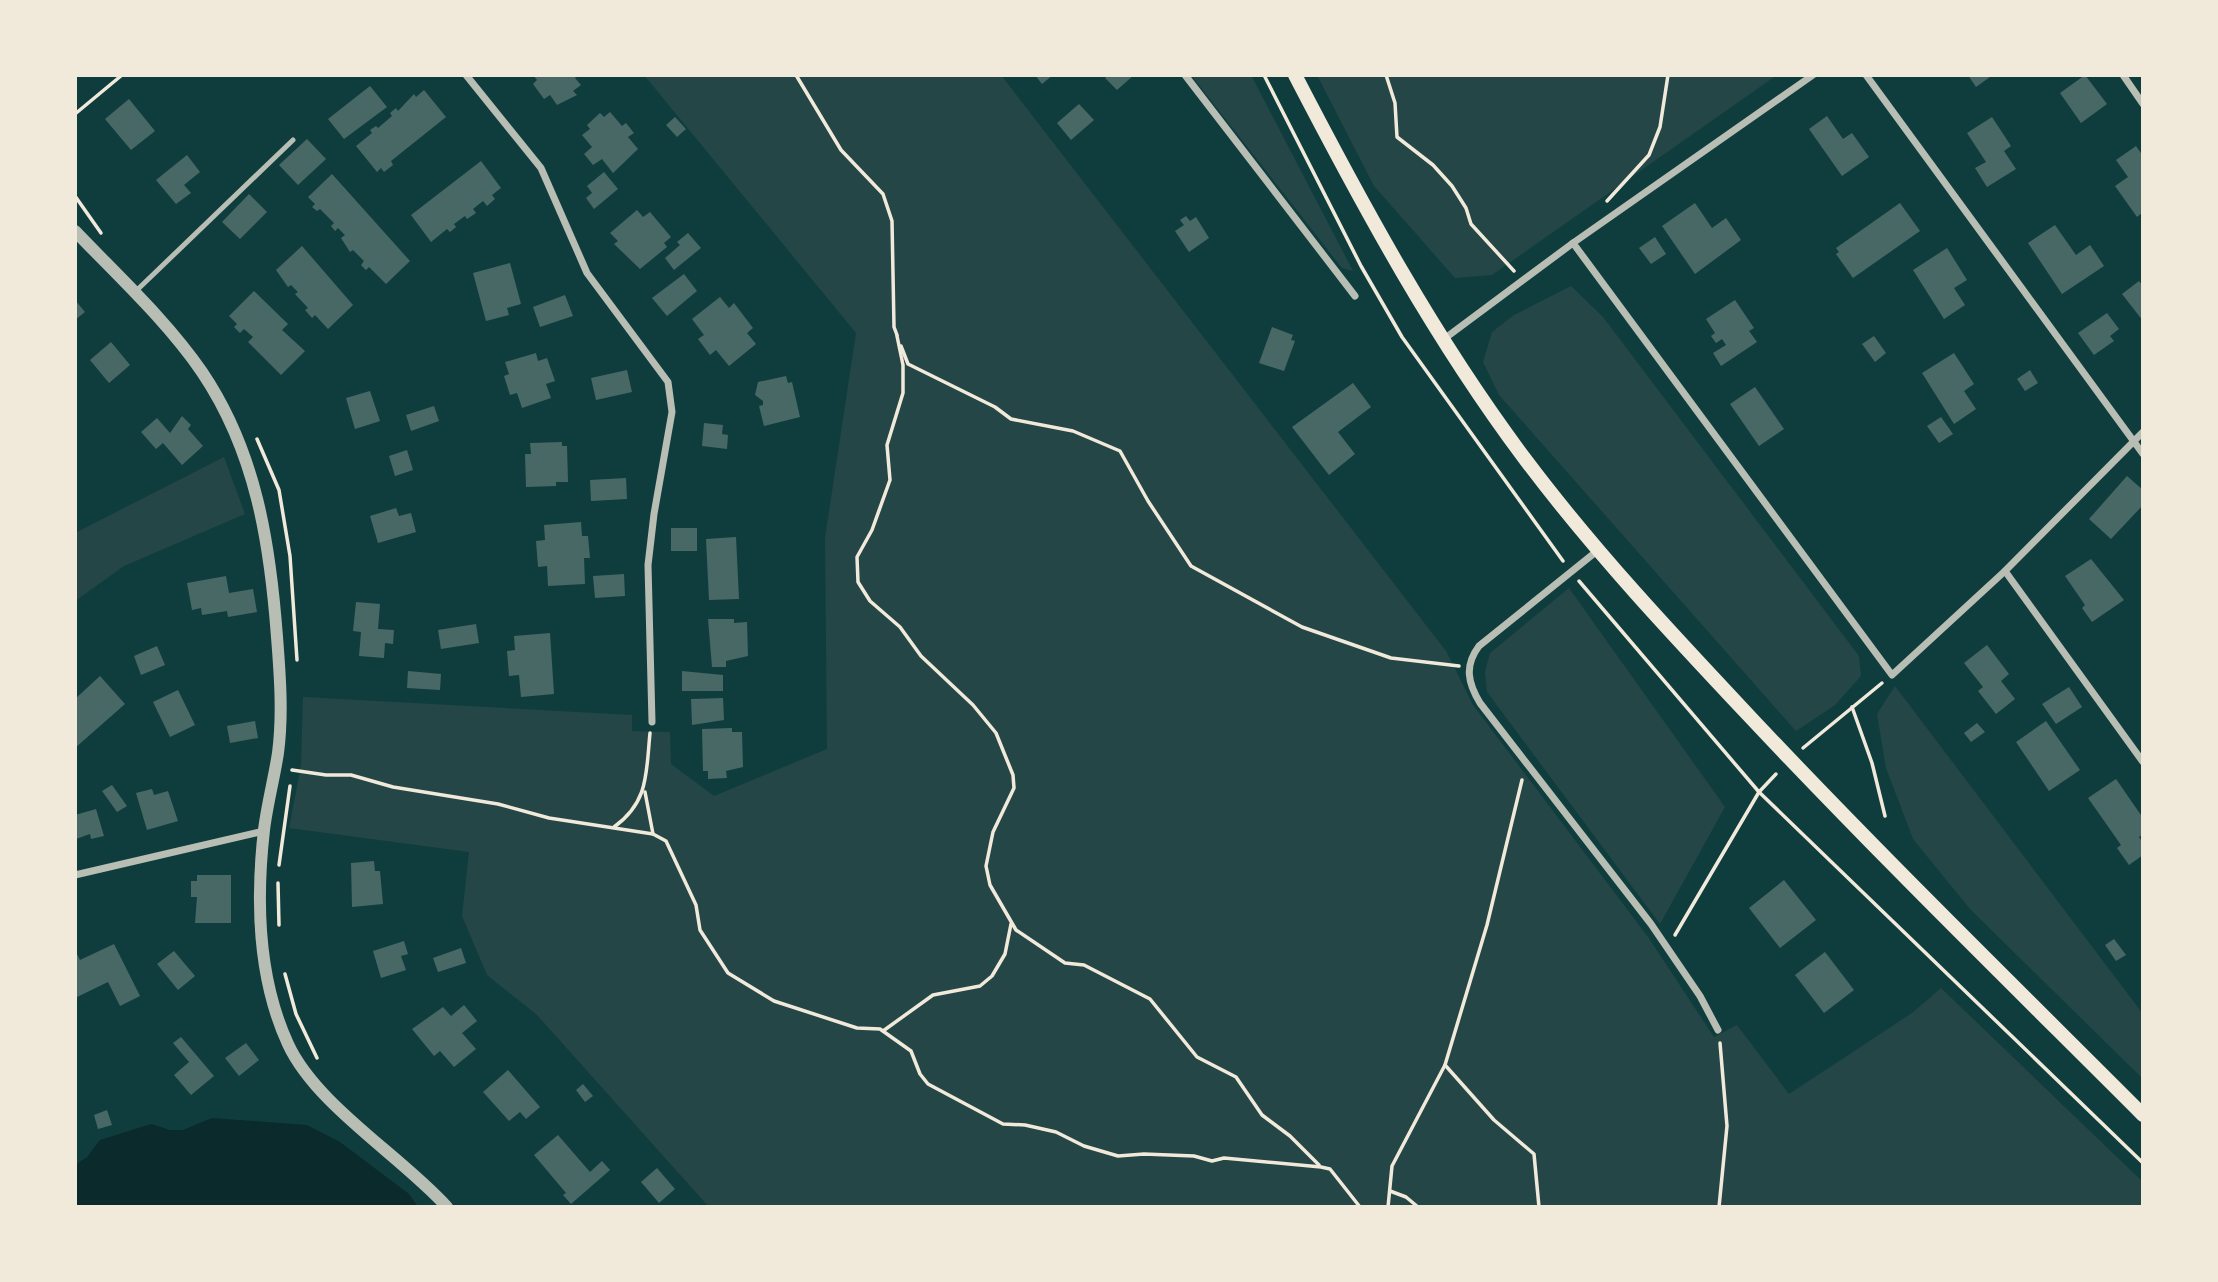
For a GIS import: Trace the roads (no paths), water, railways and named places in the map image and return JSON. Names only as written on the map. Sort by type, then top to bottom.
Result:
[{"type":"main road","points":[[1295,75],[1365,211],[1442,340],[1524,458],[1598,551],[1837,809],[2143,1115]]},
{"type":"street","points":[[466,75],[541,168],[587,273],[660,369],[672,397],[648,565],[652,722]]},
{"type":"street","points":[[1185,75],[1355,296]]},
{"type":"street","points":[[1442,340],[1573,243],[1813,75]]},
{"type":"street","points":[[1866,75],[2143,454]]},
{"type":"street","points":[[2123,75],[2143,104]]},
{"type":"street","points":[[75,231],[134,293],[201,371],[225,412],[259,499],[274,588],[281,701],[278,751],[264,831],[261,932],[276,1012],[289,1046],[334,1102],[447,1207]]},
{"type":"street","points":[[1573,243],[1892,675],[2005,571],[2143,432]]},
{"type":"street","points":[[1598,551],[1479,646],[1468,667],[1474,693],[1666,946],[1718,1030]]},
{"type":"street","points":[[2005,571],[2143,762]]},
{"type":"street","points":[[75,875],[264,831]]},
{"type":"lane","points":[[134,293],[293,140]]}]
